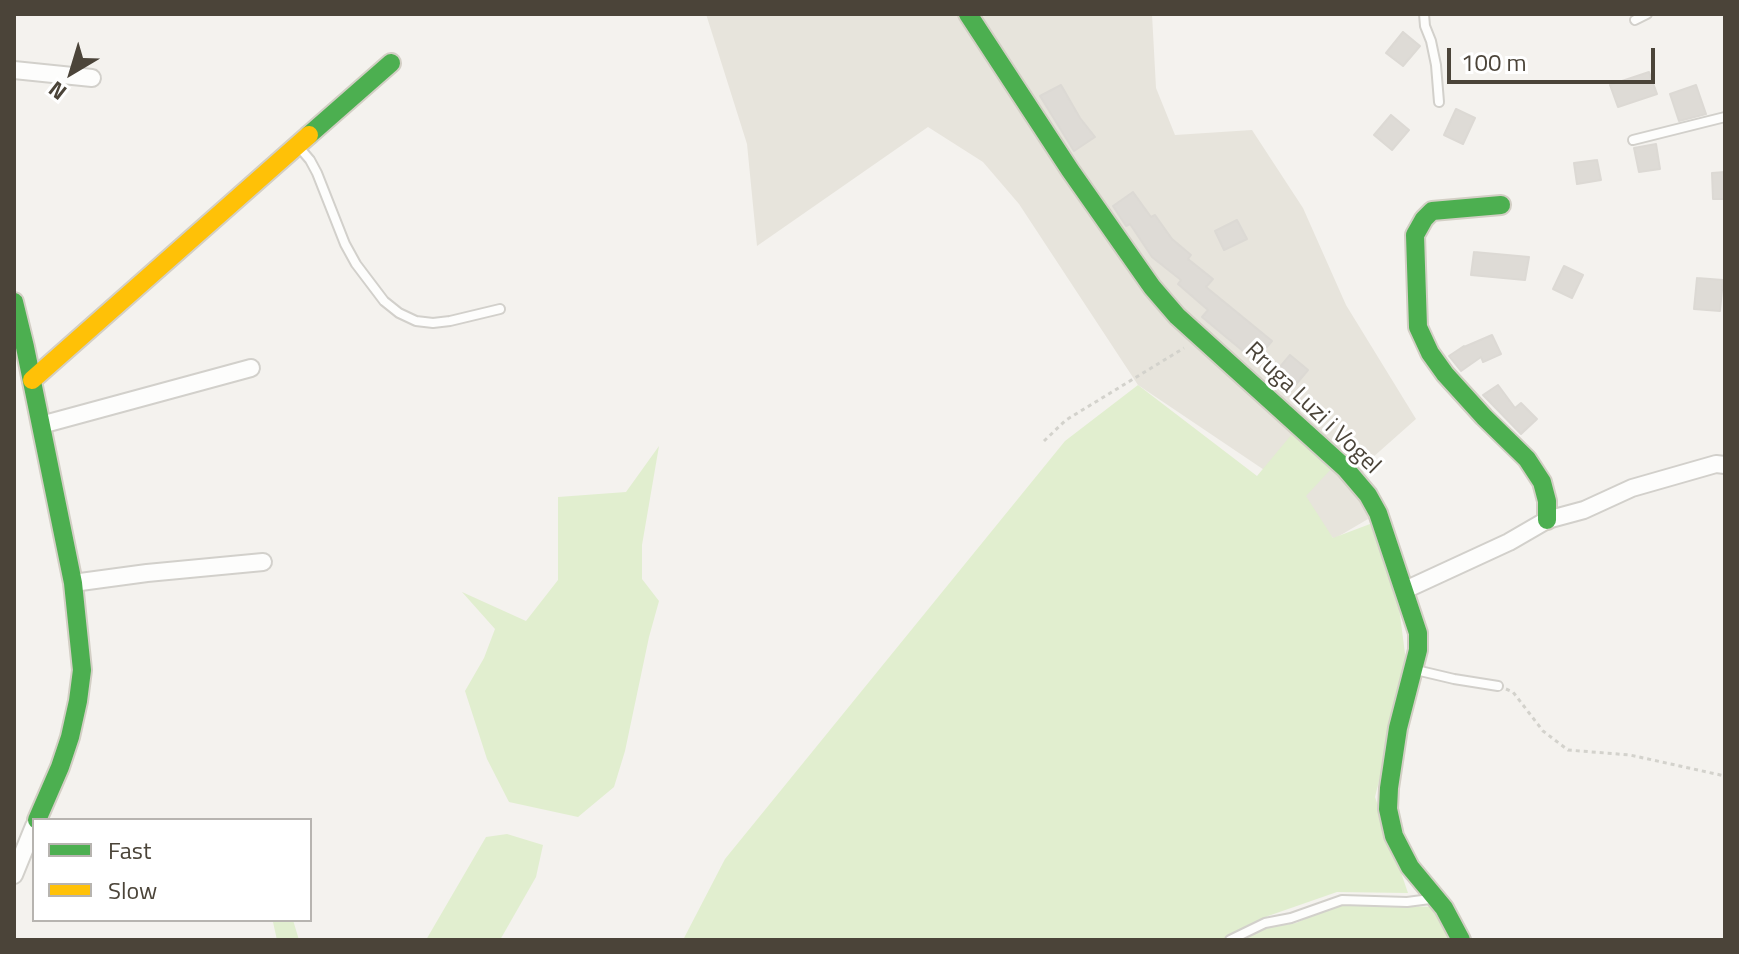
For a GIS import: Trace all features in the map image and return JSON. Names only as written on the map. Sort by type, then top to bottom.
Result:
[{"type":"street","name":"Rruga Luzi i Vogel","points":[[968,14],[1070,170],[1152,287],[1177,316],[1358,481],[1378,513],[1418,633],[1418,650],[1398,728],[1388,809],[1394,836],[1410,867],[1444,908],[1461,940]]},
{"type":"street","points":[[32,380],[391,63]]},
{"type":"street","points":[[14,70],[92,78]]},
{"type":"street","points":[[1501,205],[1432,211],[1424,219],[1415,235],[1418,327],[1430,353],[1466,399],[1527,459],[1542,482],[1547,501],[1547,520]]},
{"type":"street","points":[[14,302],[73,583],[82,670],[65,752],[38,818]]},
{"type":"street","points":[[41,425],[251,368]]},
{"type":"street","points":[[1405,590],[1509,542],[1547,520],[1584,510],[1632,488],[1716,464],[1725,465]]},
{"type":"street","points":[[73,583],[263,562]]},
{"type":"street","points":[[14,875],[32,831]]},
{"type":"lane","points":[[1424,14],[1436,65],[1439,102]]},
{"type":"lane","points":[[1635,20],[1647,14]]},
{"type":"lane","points":[[1633,140],[1725,117]]},
{"type":"lane","points":[[298,146],[317,173],[356,264],[384,301],[416,321],[433,323],[500,309]]},
{"type":"lane","points":[[1413,669],[1498,686]]},
{"type":"lane","points":[[1230,940],[1265,923],[1291,918],[1342,900],[1407,902],[1435,898]]},
{"type":"path","points":[[1044,441],[1066,420],[1201,338]]},
{"type":"path","points":[[1498,686],[1513,692],[1543,731],[1568,750],[1630,755],[1725,776]]},
{"type":"shaded area","points":[[706,14],[1152,14],[1156,88],[1175,135],[1252,130],[1303,208],[1346,305],[1416,419],[1363,466],[1368,519],[1334,539],[1285,484],[1138,385],[1019,204],[983,162],[928,127],[757,246],[747,144]]},
{"type":"green space","points":[[1138,385],[1257,476],[1292,434],[1332,468],[1306,496],[1333,538],[1370,524],[1397,592],[1407,669],[1375,797],[1408,893],[1337,892],[1268,916],[1230,940],[683,940],[725,859],[1065,441]]},
{"type":"green space","points":[[659,446],[642,545],[642,579],[659,601],[614,787],[578,817],[509,802],[487,759],[465,691],[484,658],[495,629],[462,592],[526,621],[558,580],[558,497],[626,492]]},
{"type":"green space","points":[[507,834],[543,845],[536,877],[500,940],[426,940],[486,837]]},
{"type":"green space","points":[[1350,904],[1435,907],[1449,940],[1240,940],[1264,928],[1296,923],[1325,910]]},
{"type":"green space","points":[[273,922],[294,922],[299,940],[277,940]]},
{"type":"building","points":[[1403,32],[1420,46],[1403,66],[1386,53]]},
{"type":"building","points":[[1649,72],[1657,94],[1618,107],[1610,85]]},
{"type":"building","points":[[1061,85],[1095,137],[1074,151],[1040,96]]},
{"type":"building","points":[[1696,85],[1706,114],[1679,121],[1670,94]]},
{"type":"building","points":[[1456,109],[1475,118],[1463,144],[1444,135]]},
{"type":"building","points":[[1391,115],[1409,130],[1392,150],[1374,135]]},
{"type":"building","points":[[1656,144],[1660,169],[1639,172],[1634,148]]},
{"type":"building","points":[[1597,160],[1601,180],[1577,184],[1574,163]]},
{"type":"building","points":[[1725,172],[1725,199],[1713,199],[1712,173]]},
{"type":"building","points":[[1133,192],[1151,217],[1155,215],[1172,239],[1191,255],[1188,259],[1213,279],[1206,287],[1272,341],[1255,361],[1202,317],[1208,310],[1178,284],[1181,280],[1152,257],[1130,224],[1126,226],[1113,206]]},
{"type":"building","points":[[1237,220],[1247,239],[1224,250],[1215,231]]},
{"type":"building","points":[[1474,252],[1529,257],[1525,280],[1471,275]]},
{"type":"building","points":[[1564,266],[1583,275],[1572,298],[1553,289]]},
{"type":"building","points":[[1697,278],[1723,280],[1720,311],[1694,309]]},
{"type":"building","points":[[1492,335],[1501,354],[1483,362],[1481,357],[1461,371],[1449,356],[1464,346]]},
{"type":"building","points":[[1290,355],[1308,370],[1292,389],[1274,374]]},
{"type":"building","points":[[1498,385],[1515,408],[1521,403],[1537,419],[1521,434],[1483,395]]},
{"type":"traffic: fast","points":[[968,14],[1070,170],[1152,287],[1177,316],[1345,468],[1368,495],[1378,513],[1418,633],[1418,650],[1398,728],[1388,809],[1394,836],[1410,867],[1444,908],[1461,940]]},
{"type":"traffic: fast","points":[[309,135],[391,63]]},
{"type":"traffic: fast","points":[[1501,205],[1432,211],[1424,219],[1415,235],[1418,327],[1430,353],[1445,374],[1527,459],[1542,482],[1547,501],[1547,520]]},
{"type":"traffic: fast","points":[[14,302],[73,583],[82,670],[70,737],[38,818]]},
{"type":"traffic: slow","points":[[32,380],[309,135]]}]
